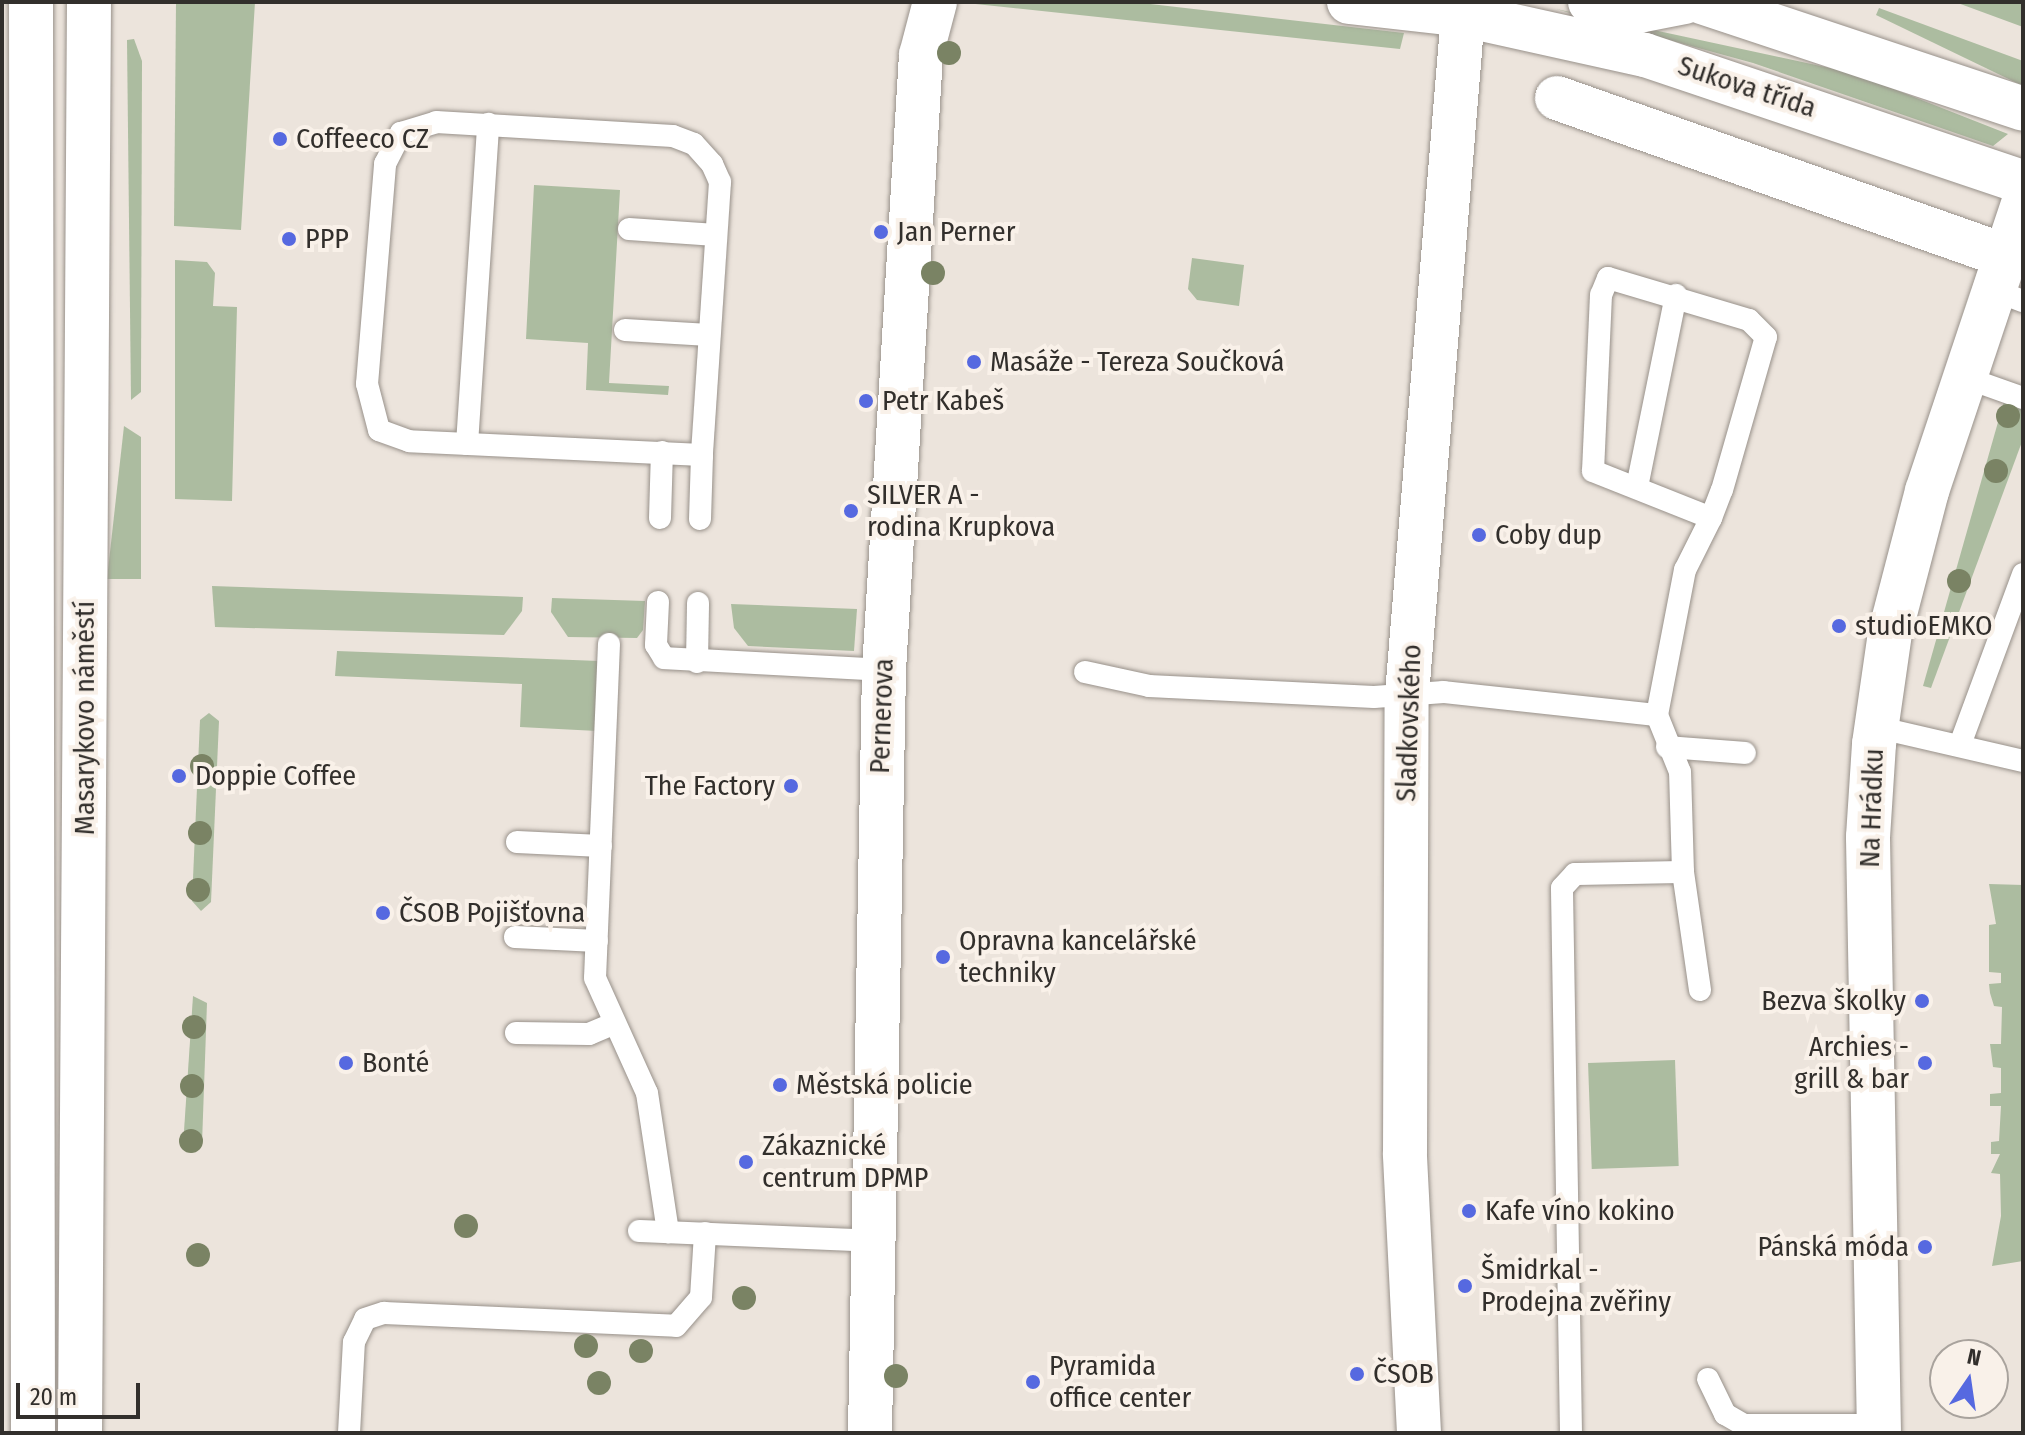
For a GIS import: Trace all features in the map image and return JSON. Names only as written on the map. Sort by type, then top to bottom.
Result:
[{"type":"street","name":"Masarykovo náměstí","points":[[31,2],[33,1433]]},
{"type":"street","name":"Masarykovo náměstí","points":[[80,1433],[89,2]]},
{"type":"street","name":"Pernerova","points":[[870,1433],[884,670],[921,55],[935,2]]},
{"type":"street","name":"Sukova třída","points":[[1349,2],[1465,6],[1674,64],[2023,182]]},
{"type":"street","points":[[1590,2],[1639,11],[1685,2]]},
{"type":"street","points":[[1702,2],[2023,109]]},
{"type":"street","name":"Sladkovského","points":[[1419,1433],[1405,1153],[1407,694],[1465,6]]},
{"type":"street","points":[[1557,98],[2008,282]]},
{"type":"street","name":"Na Hrádku","points":[[1879,1429],[1868,837],[1876,727],[1907,565],[1964,377],[2008,282],[2023,204]]},
{"type":"lane","points":[[700,519],[718,172],[685,139],[488,124],[424,123],[401,133],[389,151],[367,384],[373,420],[387,436],[467,444],[702,455]]},
{"type":"lane","points":[[467,444],[488,124]]},
{"type":"lane","points":[[629,229],[716,235]]},
{"type":"lane","points":[[1700,990],[1683,872],[1683,787],[1657,715],[1685,570],[1711,518],[1766,337],[1749,320],[1617,276],[1601,295],[1590,463],[1601,477],[1637,487],[1711,518]]},
{"type":"lane","points":[[1637,487],[1676,295]]},
{"type":"lane","points":[[625,330],[709,335]]},
{"type":"lane","points":[[1964,377],[2023,398]]},
{"type":"lane","points":[[660,518],[662,452]]},
{"type":"lane","points":[[1961,742],[2023,574]]},
{"type":"lane","points":[[658,602],[658,653],[697,662],[884,670]]},
{"type":"lane","points":[[697,662],[698,603]]},
{"type":"lane","points":[[609,644],[597,992],[647,1093],[668,1232]]},
{"type":"lane","points":[[1085,672],[1149,686],[1407,694],[1657,715]]},
{"type":"lane","points":[[1876,727],[1961,742],[2023,761]]},
{"type":"lane","points":[[1667,747],[1745,753]]},
{"type":"lane","points":[[517,842],[601,846]]},
{"type":"lane","points":[[1571,1433],[1562,888],[1575,874],[1683,872]]},
{"type":"lane","points":[[515,937],[597,941]]},
{"type":"lane","points":[[516,1033],[589,1034],[613,1024]]},
{"type":"lane","points":[[639,1231],[873,1241]]},
{"type":"lane","points":[[349,1433],[354,1342],[365,1319],[384,1313],[676,1326],[701,1297],[705,1233]]},
{"type":"lane","points":[[1708,1379],[1725,1414],[1761,1431],[1879,1429]]},
{"type":"green space","points":[[255,2],[241,230],[174,226],[176,3]]},
{"type":"green space","points":[[1133,2],[1404,33],[1400,49],[966,3]]},
{"type":"green space","points":[[1955,2],[2023,2],[2023,27]]},
{"type":"green space","points":[[1879,8],[2023,61],[2023,86],[1876,15]]},
{"type":"green space","points":[[1556,9],[1853,73],[2008,134],[1993,146],[1753,63]]},
{"type":"green space","points":[[134,39],[142,61],[141,392],[131,400],[127,40]]},
{"type":"green space","points":[[534,185],[620,190],[609,383],[669,386],[668,395],[586,390],[588,343],[526,339]]},
{"type":"green space","points":[[1192,258],[1244,265],[1239,306],[1197,300],[1188,289]]},
{"type":"green space","points":[[175,260],[207,262],[215,273],[213,306],[237,307],[232,501],[175,499]]},
{"type":"green space","points":[[2004,401],[2023,407],[2023,439],[1931,688],[1923,686]]},
{"type":"green space","points":[[124,426],[141,437],[141,579],[107,579]]},
{"type":"green space","points":[[212,586],[523,597],[522,611],[504,635],[215,627]]},
{"type":"green space","points":[[552,598],[645,601],[643,630],[637,638],[568,637],[551,612]]},
{"type":"green space","points":[[731,604],[857,609],[854,651],[748,646],[734,628]]},
{"type":"green space","points":[[337,651],[599,661],[597,731],[520,727],[522,684],[335,676]]},
{"type":"green space","points":[[209,713],[219,721],[211,902],[201,911],[192,901],[200,720]]},
{"type":"green space","points":[[1989,884],[2023,885],[2023,1261],[1992,1266],[2001,1216],[2000,1174],[1991,1173],[2000,1154],[1991,1154],[1991,1142],[1999,1141],[2001,1106],[1990,1106],[1990,1094],[2001,1093],[2001,1068],[1993,1067],[1990,1044],[2001,1044],[2002,1007],[1994,1006],[1989,984],[2001,983],[2001,973],[1989,972],[1989,925],[1996,924]]},
{"type":"green space","points":[[193,996],[207,1003],[202,1144],[192,1153],[183,1146]]},
{"type":"green space","points":[[1675,1060],[1679,1166],[1592,1169],[1588,1063]]},
{"type":"place","name":"Coffeeco CZ","points":[[280,139]]},
{"type":"place","name":"Jan Perner","points":[[881,232]]},
{"type":"place","name":"PPP","points":[[289,239]]},
{"type":"place","name":"Masáže - Tereza Součková","points":[[974,362]]},
{"type":"place","name":"Petr Kabeš","points":[[866,401]]},
{"type":"place","name":"SILVER A - rodina Krupkova","points":[[851,511]]},
{"type":"place","name":"Coby dup","points":[[1479,535]]},
{"type":"place","name":"studioEMKO","points":[[1839,626]]},
{"type":"place","name":"Doppie Coffee","points":[[179,776]]},
{"type":"place","name":"The Factory","points":[[791,786]]},
{"type":"place","name":"ČSOB Pojišťovna","points":[[383,913]]},
{"type":"place","name":"Opravna kancelářské techniky","points":[[943,957]]},
{"type":"place","name":"Bezva školky","points":[[1922,1001]]},
{"type":"place","name":"Bonté","points":[[346,1063]]},
{"type":"place","name":"Archies - grill & bar","points":[[1925,1063]]},
{"type":"place","name":"Městská policie","points":[[780,1085]]},
{"type":"place","name":"Zákaznické centrum DPMP","points":[[746,1162]]},
{"type":"place","name":"Kafe víno kokino","points":[[1469,1211]]},
{"type":"place","name":"Pánská móda","points":[[1925,1247]]},
{"type":"place","name":"Šmidrkal - Prodejna zvěřiny","points":[[1465,1286]]},
{"type":"place","name":"ČSOB","points":[[1357,1374]]},
{"type":"place","name":"Pyramida office center","points":[[1033,1382]]}]
